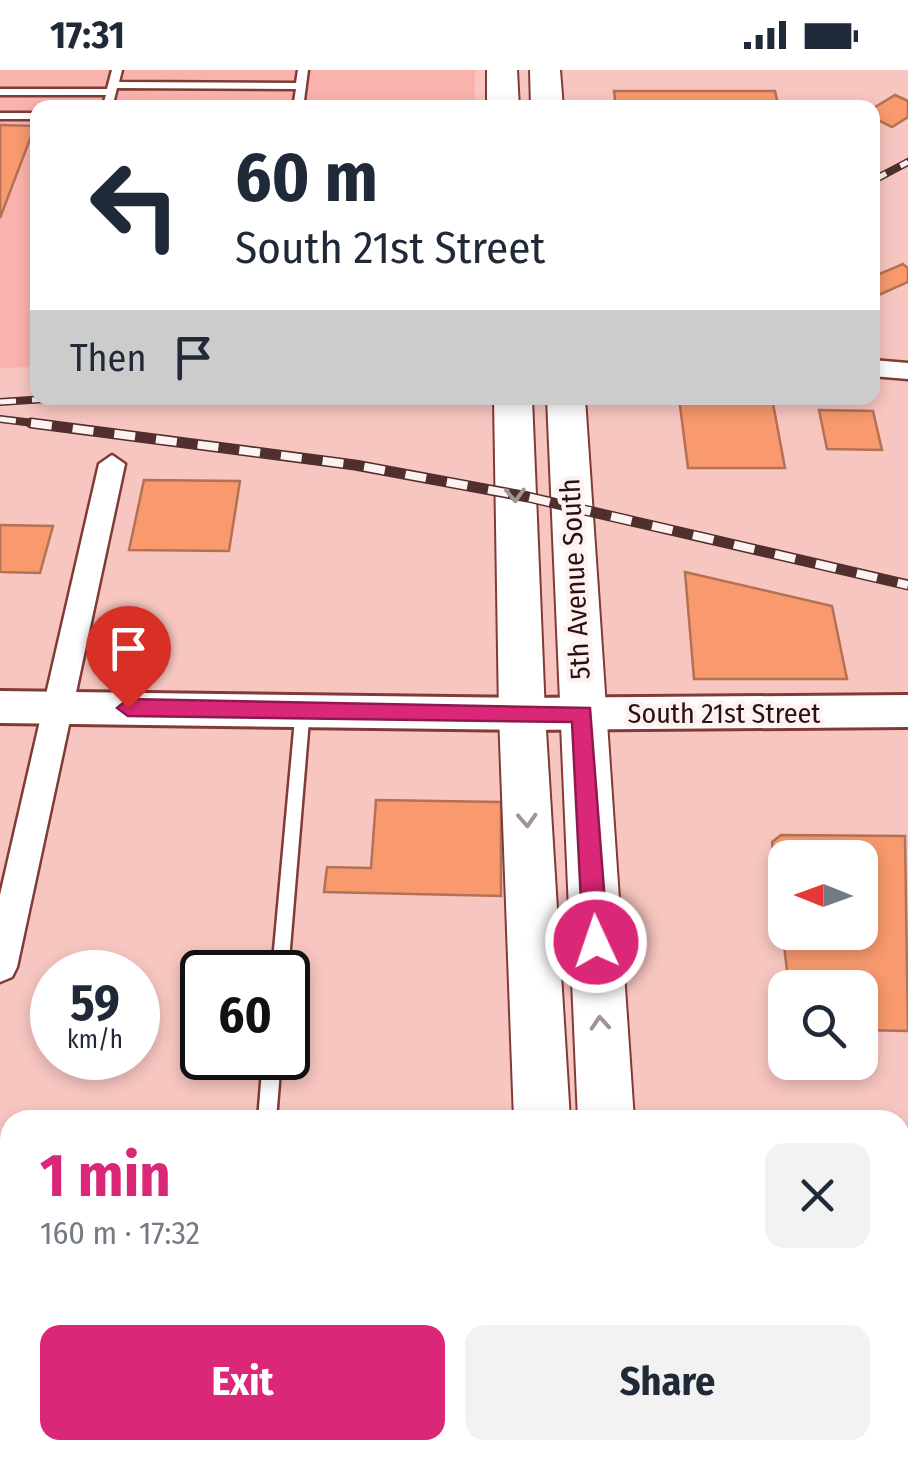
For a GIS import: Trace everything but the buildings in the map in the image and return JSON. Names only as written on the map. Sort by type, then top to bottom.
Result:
[{"type":"main road","points":[[502,70],[503,100]]},
{"type":"main road","points":[[546,70],[548,100]]},
{"type":"main road","name":"5th Avenue South","points":[[513,405],[522,714],[542,1110]]},
{"type":"main road","name":"5th Avenue South","points":[[566,405],[605,1110]]},
{"type":"main road","name":"South 21st Street","points":[[0,707],[303,708],[522,714],[908,711]]},
{"type":"street","points":[[880,369],[908,371]]},
{"type":"street","points":[[0,967],[112,464]]},
{"type":"lane","points":[[109,100],[118,70]]},
{"type":"lane","points":[[299,100],[302,70]]},
{"type":"lane","points":[[0,92],[300,86]]},
{"type":"lane","points":[[0,116],[30,116]]},
{"type":"lane","points":[[282,950],[303,708]]},
{"type":"lane","points":[[268,1110],[270,1080]]},
{"type":"shaded area","points":[[0,70],[475,70],[475,100],[30,100],[30,367],[0,368]]},
{"type":"railway","points":[[880,177],[908,162]]},
{"type":"railway","points":[[0,402],[30,400]]},
{"type":"railway","points":[[0,419],[50,425]]},
{"type":"railway","points":[[31,423],[355,465],[528,497],[908,585]]},
{"type":"route","points":[[128,708],[582,714],[596,942]]}]
